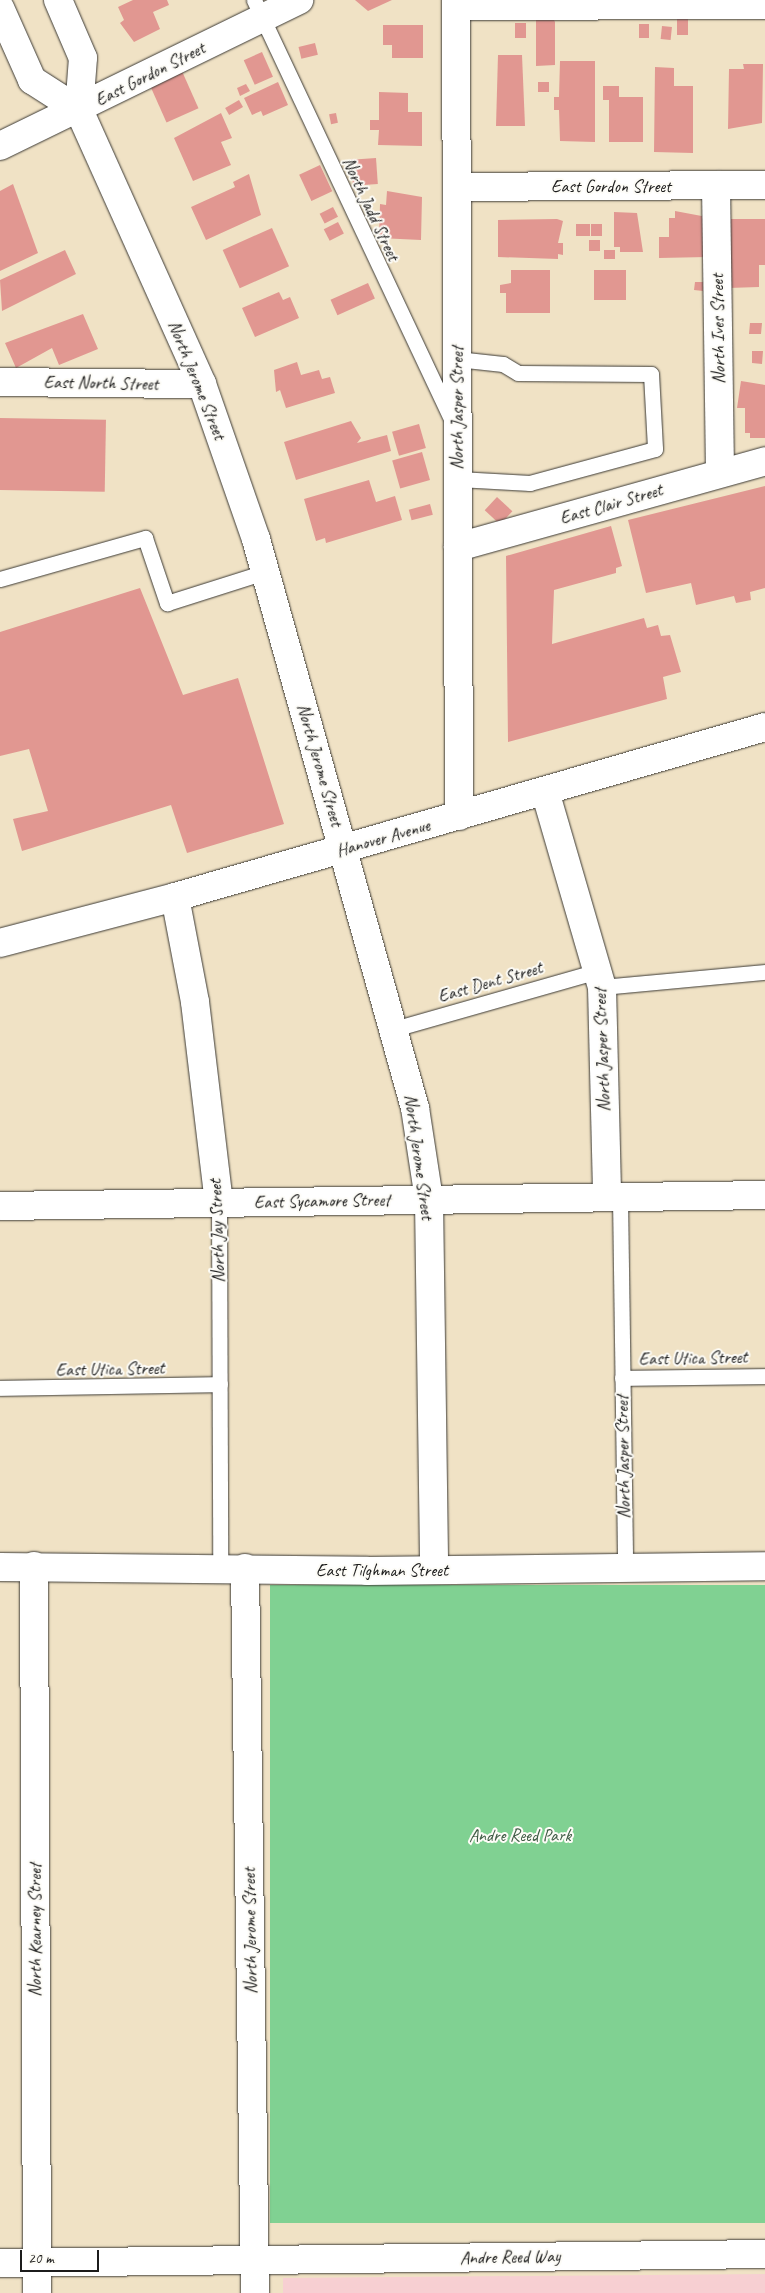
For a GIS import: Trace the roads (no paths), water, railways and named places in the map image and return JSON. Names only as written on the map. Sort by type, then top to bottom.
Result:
[{"type":"street","name":"North Jerome Street","points":[[58,0],[83,58],[79,110],[202,384],[265,572],[415,1108],[429,1200],[434,1570]]},
{"type":"street","name":"East Gordon Street","points":[[0,146],[79,110],[258,8],[299,0]]},
{"type":"street","points":[[456,3],[765,5]]},
{"type":"street","name":"North Jasper Street","points":[[456,3],[457,187],[470,361],[457,431],[470,480],[458,547],[459,816]]},
{"type":"street","points":[[0,8],[32,80],[79,110]]},
{"type":"street","name":"North Ives Street","points":[[716,185],[720,474]]},
{"type":"street","name":"East Gordon Street","points":[[457,187],[765,185]]},
{"type":"street","name":"East North Street","points":[[0,382],[202,384]]},
{"type":"street","name":"East Clair Street","points":[[458,547],[765,461]]},
{"type":"street","name":"Hanover Avenue","points":[[0,943],[175,897],[765,727]]},
{"type":"street","name":"North Jasper Street","points":[[545,791],[599,979],[613,1197]]},
{"type":"street","name":"North Jay Street","points":[[175,897],[195,1002],[219,1202]]},
{"type":"street","name":"East Sycamore Street","points":[[0,1206],[765,1195]]},
{"type":"street","name":"North Kearney Street","points":[[34,1566],[37,2293]]},
{"type":"street","name":"East Tilghman Street","points":[[0,1567],[434,1570],[765,1566]]},
{"type":"street","name":"North Jerome Street","points":[[233,1568],[255,2293]]},
{"type":"street","name":"Andre Reed Way","points":[[0,2263],[765,2254]]},
{"type":"lane","name":"North Jadd Street","points":[[258,8],[457,431]]},
{"type":"lane","points":[[470,361],[502,364],[518,374],[651,374],[655,449],[530,483],[470,480]]},
{"type":"lane","points":[[0,579],[145,538],[166,603],[265,572]]},
{"type":"lane","name":"East Dent Street","points":[[394,1030],[599,979],[765,972]]},
{"type":"lane","name":"North Jasper Street","points":[[613,1197],[622,1378],[625,1568]]},
{"type":"lane","name":"North Jay Street","points":[[219,1202],[220,1384],[233,1568]]},
{"type":"lane","name":"East Utica Street","points":[[622,1378],[765,1376]]},
{"type":"lane","name":"East Utica Street","points":[[0,1388],[220,1384]]},
{"type":"park label","name":"Andre Reed Park","points":[[520,1835]]}]
